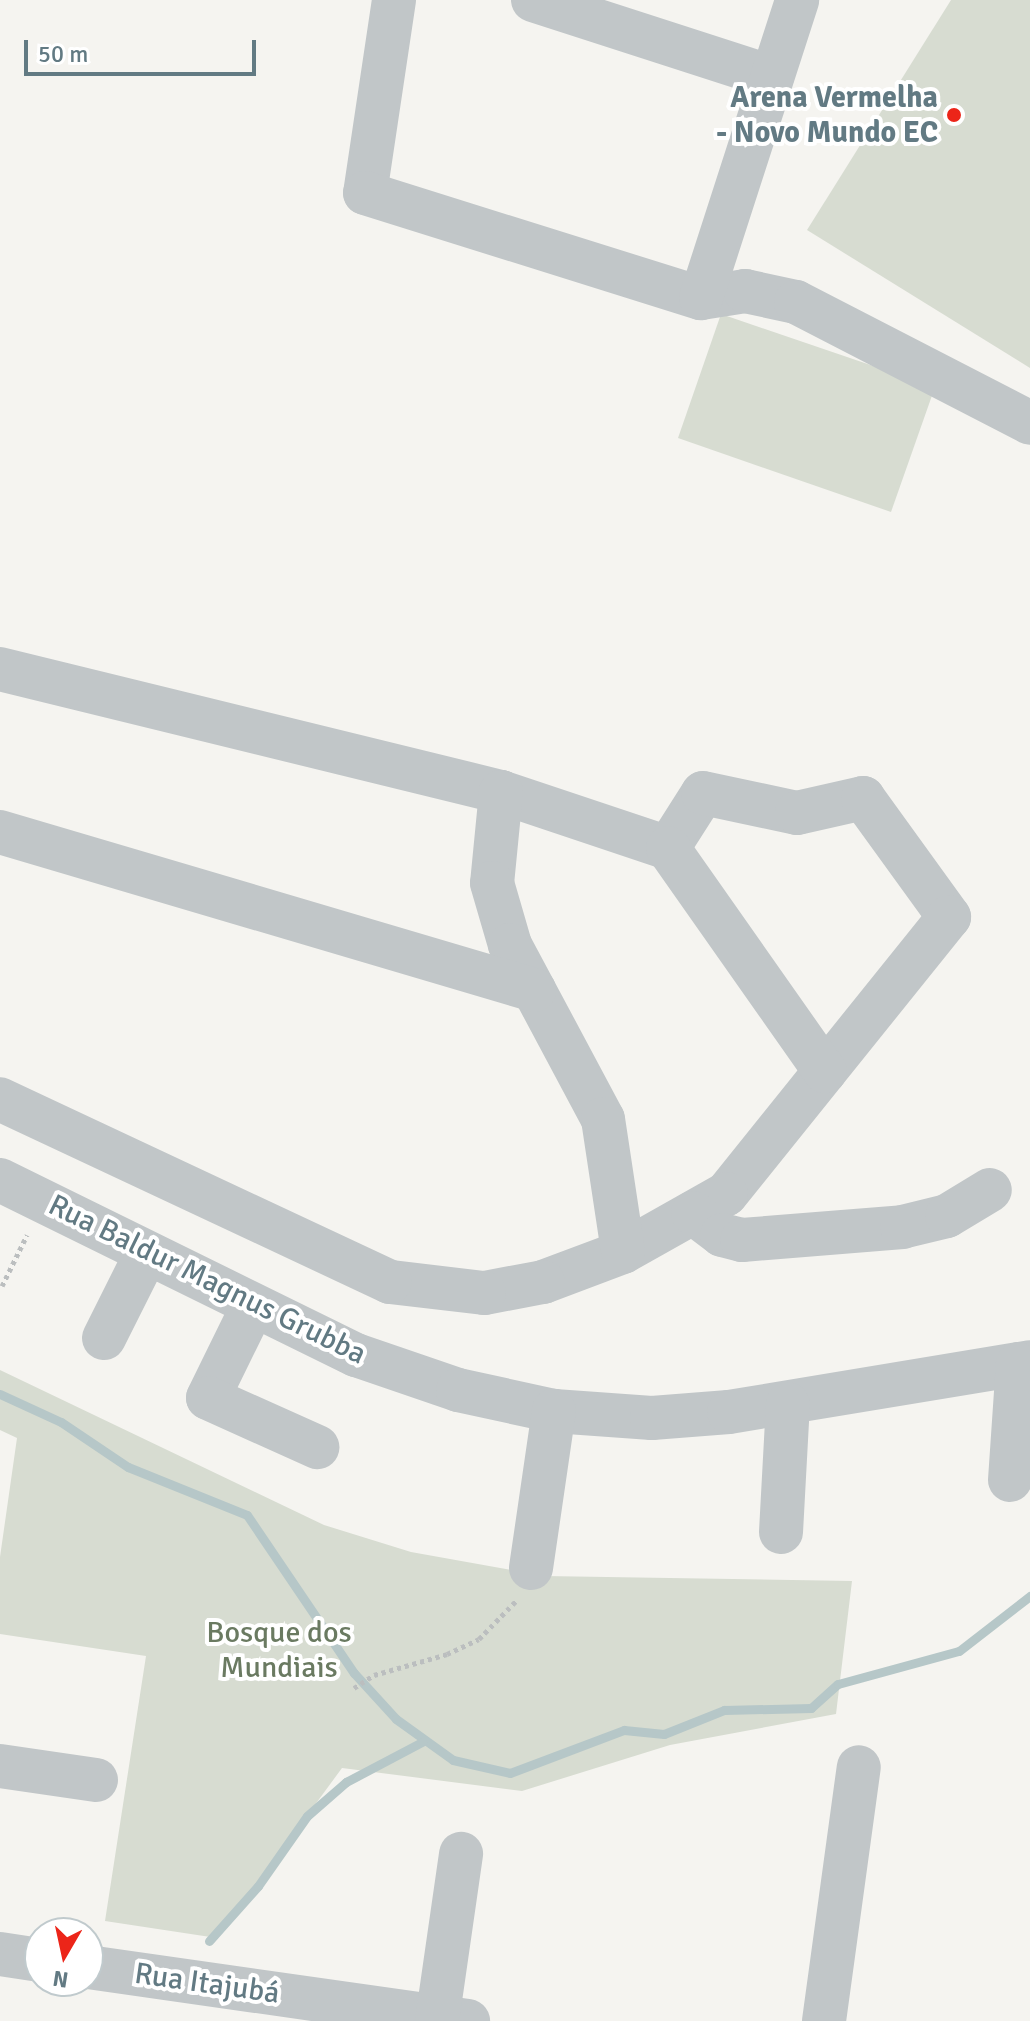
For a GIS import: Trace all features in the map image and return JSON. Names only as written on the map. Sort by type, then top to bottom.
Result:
[{"type":"street","points":[[394,0],[365,193],[701,298],[745,291],[796,302],[1030,423]]},
{"type":"street","points":[[533,0],[772,77]]},
{"type":"street","points":[[701,298],[797,0]]},
{"type":"street","points":[[0,669],[501,792],[668,848],[825,1071]]},
{"type":"street","points":[[501,792],[492,883],[510,945],[603,1119],[623,1252]]},
{"type":"street","points":[[0,1099],[390,1282],[484,1293],[543,1282],[623,1252],[726,1194],[949,917],[863,798],[797,813],[703,793],[668,848]]},
{"type":"street","points":[[0,832],[534,990]]},
{"type":"street","name":"Rua Baldur Magnus Grubba","points":[[0,1180],[252,1308],[408,1374],[554,1411],[652,1418],[788,1404],[1024,1363]]},
{"type":"street","points":[[693,1213],[722,1235],[742,1240],[873,1230],[947,1216],[990,1190]]},
{"type":"street","points":[[104,1338],[146,1254]]},
{"type":"street","points":[[252,1308],[208,1398],[317,1447]]},
{"type":"street","points":[[1010,1480],[1024,1363]]},
{"type":"street","points":[[781,1532],[788,1404]]},
{"type":"street","points":[[531,1568],[554,1411]]},
{"type":"street","points":[[0,1766],[96,1780]]},
{"type":"street","points":[[824,2021],[859,1767]]},
{"type":"street","points":[[448,2020],[461,1854]]},
{"type":"street","points":[[0,1954],[24,1958]]},
{"type":"street","name":"Rua Itajubá","points":[[104,1969],[448,2020]]},
{"type":"path","points":[[2,1286],[43,1202]]},
{"type":"path","points":[[354,1688],[374,1675],[447,1654],[479,1639],[507,1616],[531,1568]]},
{"type":"green space","name":"Arena Vermelha - Novo Mundo EC","points":[[951,0],[1030,0],[1030,368],[807,230]]},
{"type":"green space","points":[[721,314],[935,387],[891,512],[678,438]]},
{"type":"green space","name":"Bosque dos Mundiais","points":[[0,1370],[324,1525],[411,1552],[544,1576],[852,1581],[836,1714],[670,1745],[522,1791],[342,1768],[217,1938],[105,1921],[146,1656],[0,1634],[0,1557],[17,1438],[0,1430]]},
{"type":"waterway","points":[[0,1394],[61,1422],[128,1467],[247,1515],[354,1673],[396,1719],[453,1760],[510,1773],[624,1730],[664,1734],[724,1710],[811,1708],[838,1684],[959,1651],[1030,1596]]},
{"type":"waterway","points":[[209,1941],[258,1886],[307,1816],[346,1782],[422,1742]]},
{"type":"place","name":"Arena Vermelha - Novo Mundo EC","points":[[954,115]]}]
